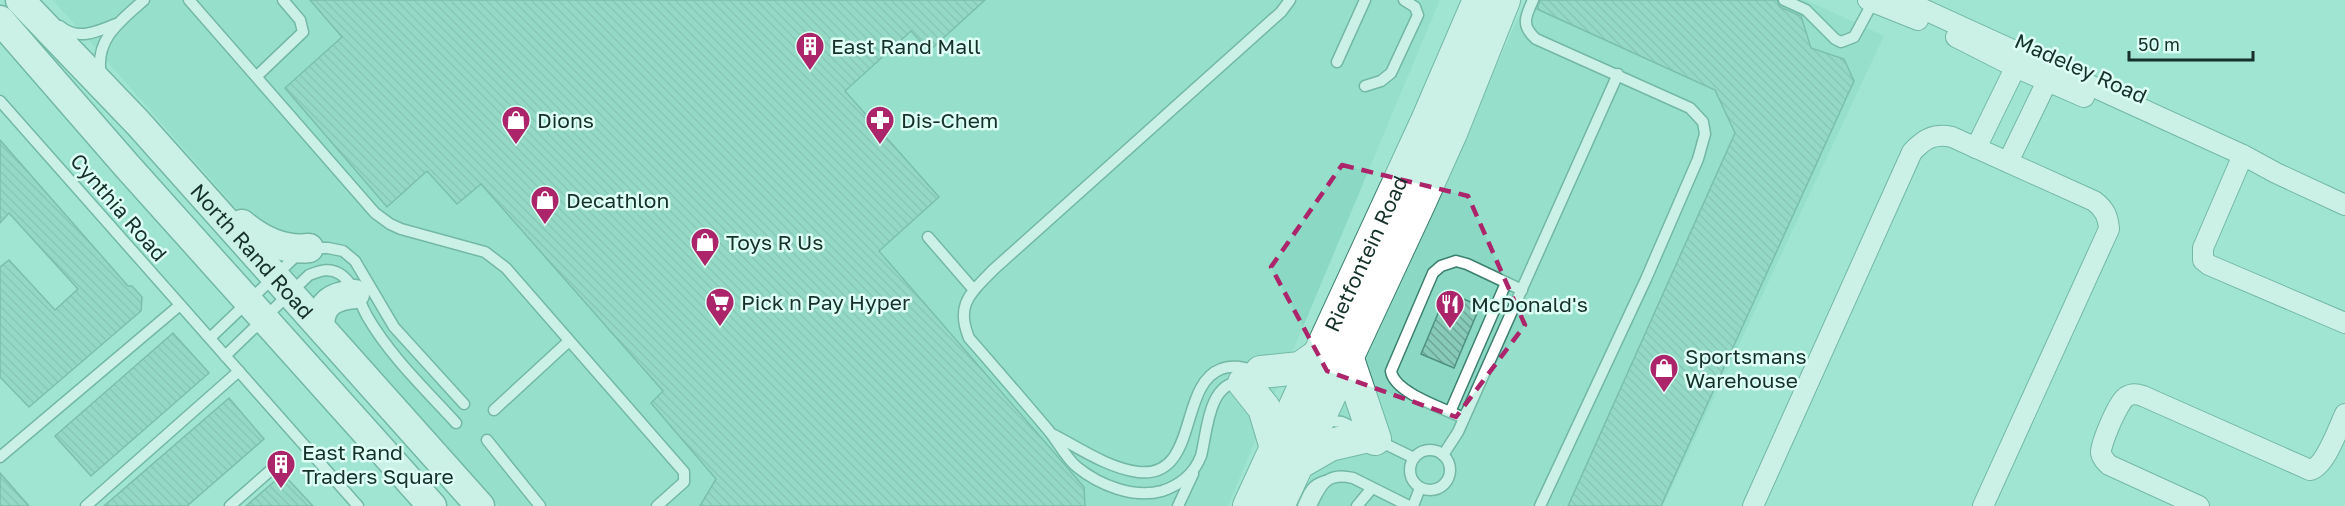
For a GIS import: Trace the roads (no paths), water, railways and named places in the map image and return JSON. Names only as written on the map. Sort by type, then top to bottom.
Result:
[{"type":"main road","name":"North Rand Road","points":[[20,0],[284,284],[480,506]]},
{"type":"main road","name":"Rietfontein Road","points":[[1334,357],[1426,123],[1479,0]]},
{"type":"main road","name":"Rietfontein Road","points":[[1278,506],[1286,456],[1306,403],[1334,357],[1451,132],[1504,0]]},
{"type":"main road","name":"North Rand Road","points":[[0,20],[127,166],[432,506]]},
{"type":"main road","points":[[177,168],[251,231],[273,243],[293,250],[309,248]]},
{"type":"main road","points":[[320,325],[320,314],[330,301],[336,297],[355,294]]},
{"type":"main road","points":[[1306,403],[1334,357]]},
{"type":"main road","points":[[1306,403],[1264,408],[1286,456],[1330,445],[1306,403],[1300,368],[1334,357]]},
{"type":"main road","name":"Rietfontein Road","points":[[1249,506],[1286,456]]},
{"type":"street","name":"Madeley Road","points":[[1903,0],[2050,75],[2345,205]]},
{"type":"street","name":"Madeley Road","points":[[1871,1],[2019,60]]},
{"type":"street","points":[[1976,148],[2019,60]]},
{"type":"street","points":[[2008,162],[2050,75]]},
{"type":"street","points":[[1753,506],[1912,152],[1926,139],[1942,134],[2094,201],[2107,216],[2109,230],[1983,506]]},
{"type":"street","points":[[2241,159],[2202,248],[2203,260],[2345,323]]},
{"type":"street","points":[[2199,506],[2109,465],[2103,459],[2100,450],[2119,403],[2126,396],[2135,393],[2144,396],[2310,470],[2322,463],[2345,414]]},
{"type":"lane","points":[[20,0],[43,9],[67,32],[87,34],[116,24]]},
{"type":"lane","points":[[106,92],[99,59],[105,39],[116,24],[144,0]]},
{"type":"lane","points":[[189,0],[375,213],[401,229],[462,244],[496,258],[684,472],[684,482],[657,506]]},
{"type":"lane","points":[[257,76],[303,32],[300,20],[283,0]]},
{"type":"lane","points":[[1198,463],[1175,487],[1150,494],[1122,491],[1079,469],[969,338],[963,323],[964,306],[974,290],[1084,187],[1281,12],[1290,0]]},
{"type":"lane","points":[[1337,62],[1365,0]]},
{"type":"lane","points":[[1365,86],[1381,81],[1391,73],[1418,15],[1415,7],[1404,0]]},
{"type":"lane","points":[[1533,0],[1526,25],[1527,32],[1536,39],[1618,74],[1696,113],[1703,122],[1705,134],[1703,146],[1646,279],[1540,506]]},
{"type":"lane","points":[[1784,0],[1806,10],[1835,39],[1841,42],[1854,37],[1871,1]]},
{"type":"lane","points":[[1443,455],[1464,418],[1618,74]]},
{"type":"lane","name":"Cynthia Road","points":[[0,101],[358,506]]},
{"type":"lane","points":[[928,237],[974,290]]},
{"type":"lane","points":[[225,356],[257,310],[284,284],[295,257],[309,248],[342,251],[355,261],[365,275],[394,327],[464,404]]},
{"type":"lane","points":[[1464,418],[1405,390],[1395,382],[1391,371],[1399,349],[1433,273],[1441,266],[1456,261],[1467,264],[1521,290]]},
{"type":"lane","points":[[210,338],[257,310],[284,284],[327,270],[339,274],[345,278],[380,338],[456,423]]},
{"type":"lane","points":[[1450,411],[1506,283]]},
{"type":"lane","points":[[0,457],[180,305]]},
{"type":"lane","points":[[494,410],[570,341]]},
{"type":"lane","points":[[1051,433],[1108,463],[1138,472],[1153,471],[1172,461],[1185,435],[1202,387],[1216,371],[1223,368],[1240,367],[1414,458]]},
{"type":"lane","points":[[86,506],[239,371]]},
{"type":"lane","points":[[1178,506],[1198,463],[1215,400],[1220,391],[1229,384],[1306,403]]},
{"type":"lane","points":[[487,440],[540,506]]},
{"type":"lane","points":[[1432,450],[1443,455],[1447,460],[1449,472],[1444,484],[1433,490],[1420,488],[1410,471],[1414,458],[1425,451],[1432,450]]},
{"type":"lane","points":[[230,506],[280,462]]},
{"type":"lane","points":[[1303,506],[1311,488],[1317,483],[1344,476],[1353,478],[1411,506],[1420,488]]},
{"type":"lane","points":[[1311,506],[1321,486],[1328,480]]},
{"type":"lane","points":[[1357,506],[1372,488]]},
{"type":"place","name":"East Rand Mall","points":[[810,72]]},
{"type":"place","name":"Dions","points":[[516,146]]},
{"type":"place","name":"Dis-Chem","points":[[880,146]]},
{"type":"place","name":"Decathlon","points":[[545,226]]},
{"type":"place","name":"Toys R Us","points":[[705,268]]},
{"type":"place","name":"Pick n Pay Hyper","points":[[720,328]]},
{"type":"place","name":"McDonald's","points":[[1450,330]]},
{"type":"place","name":"Sportsmans Warehouse","points":[[1664,394]]},
{"type":"place","name":"East Rand Traders Square","points":[[281,490]]}]
